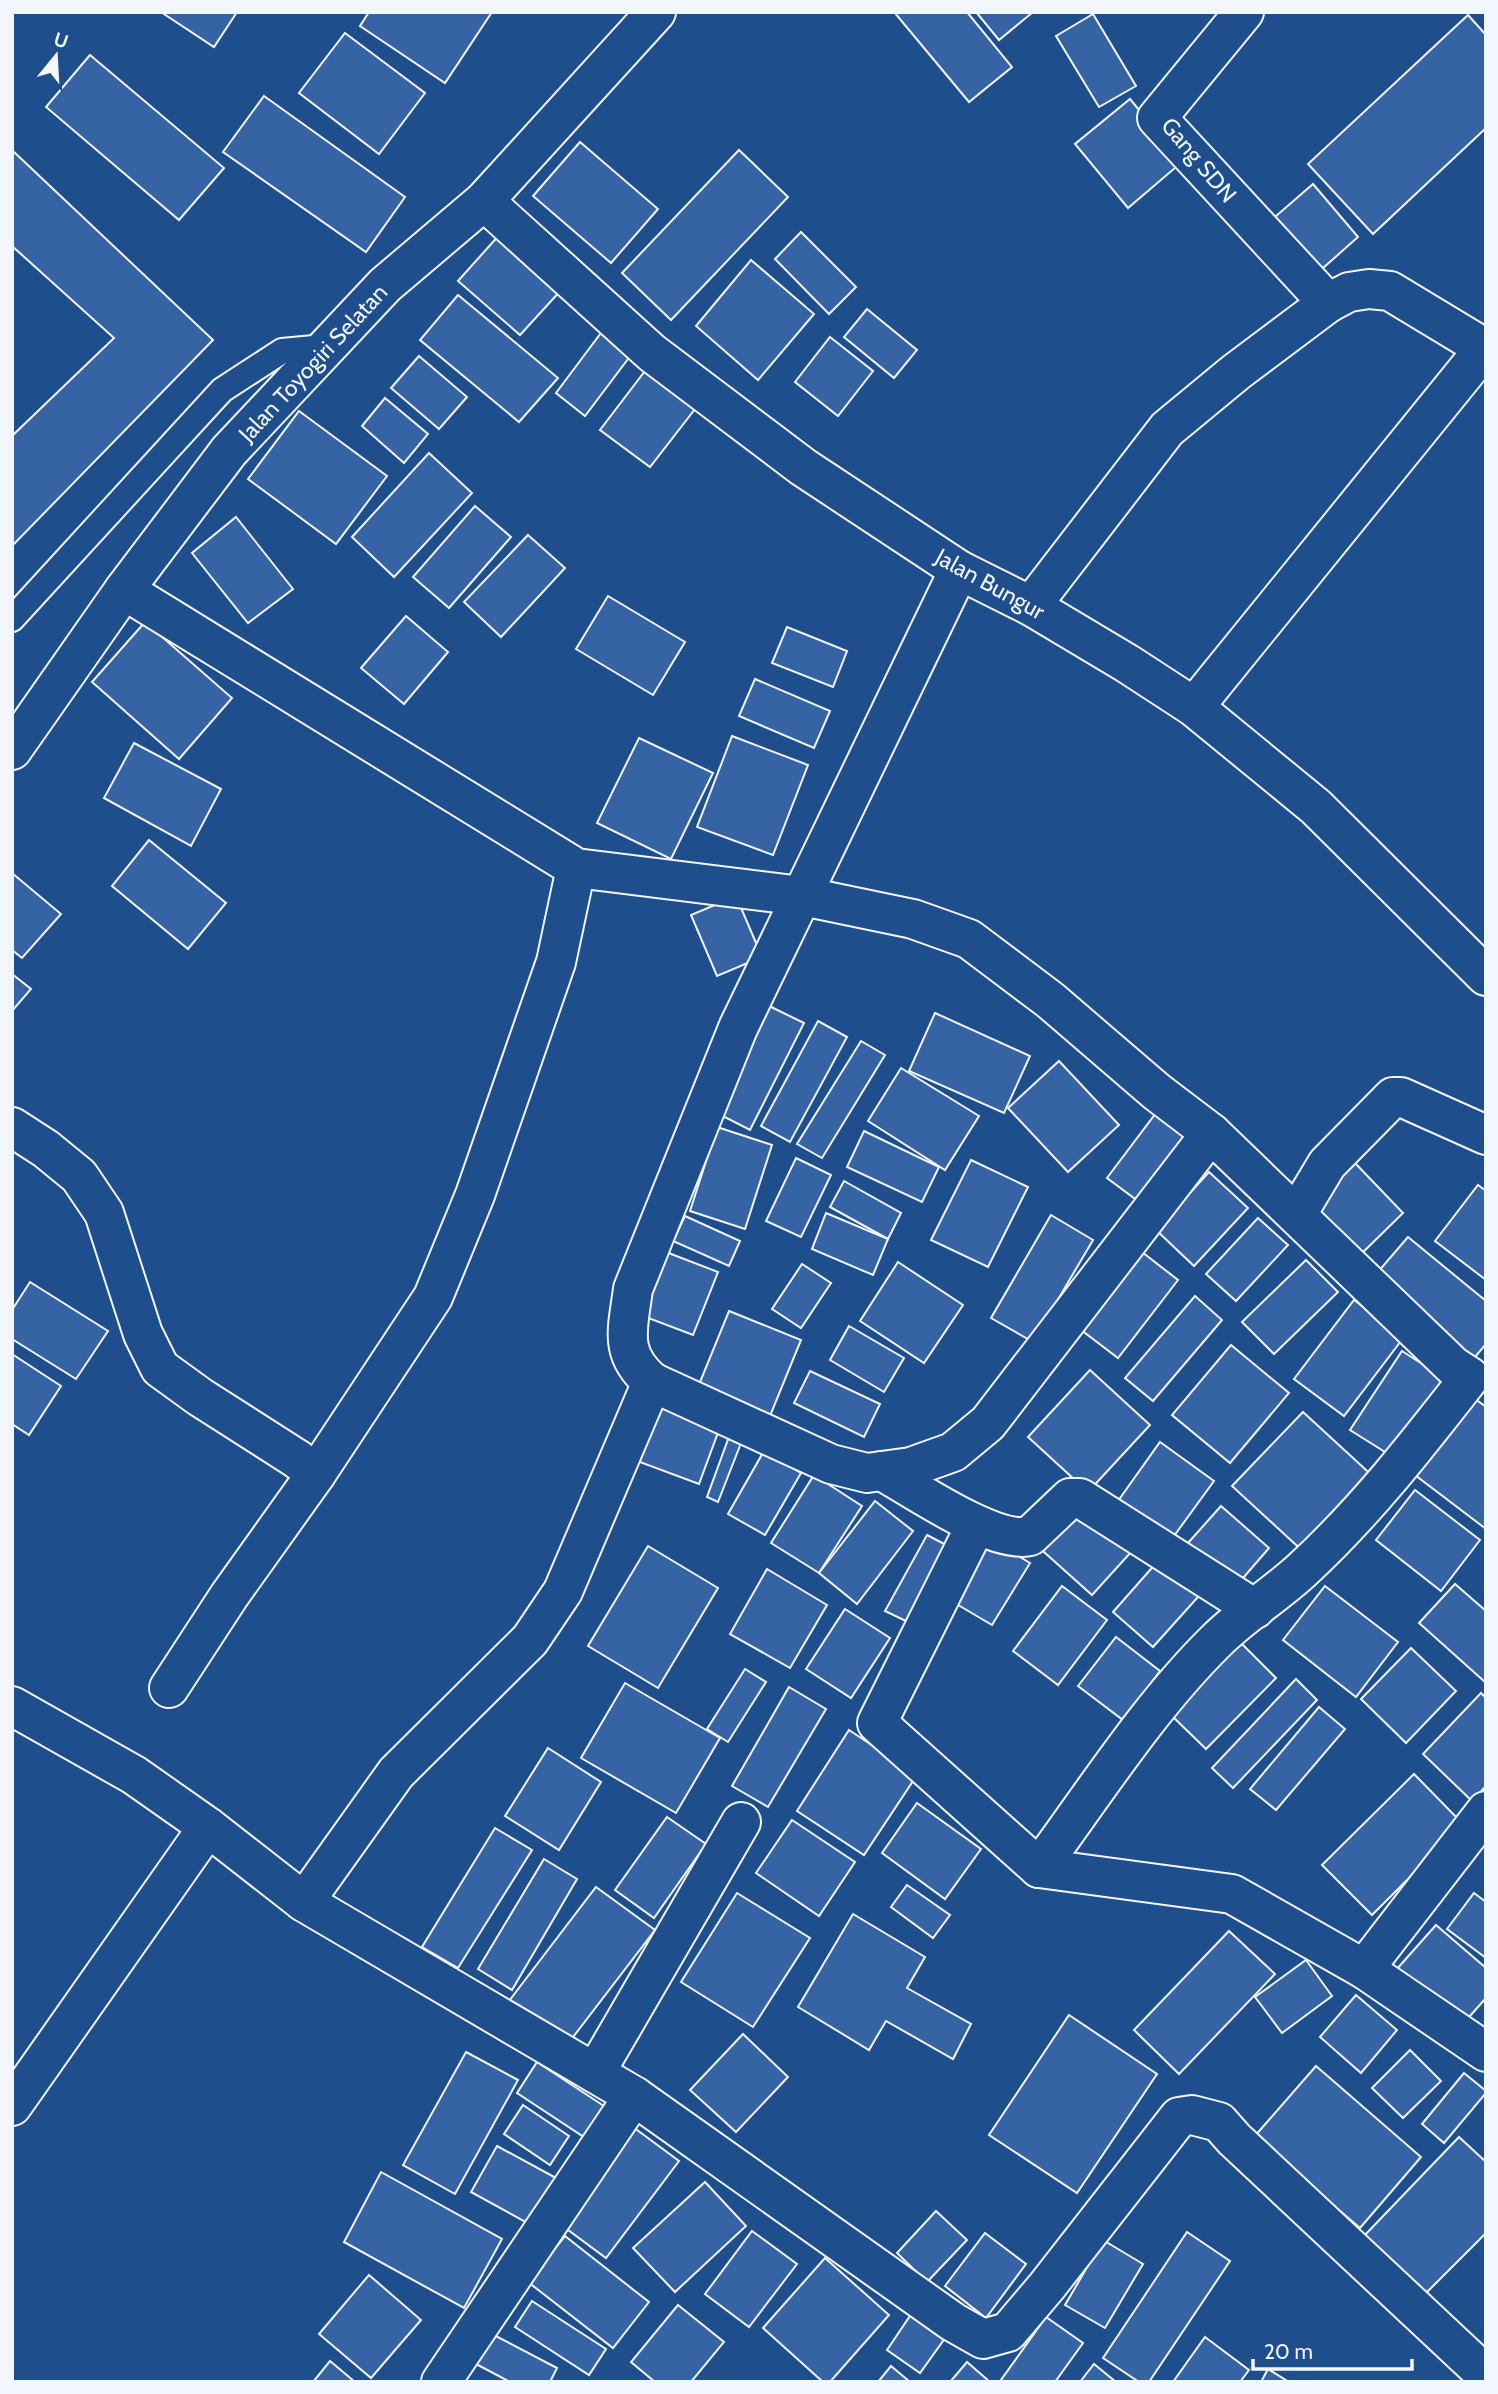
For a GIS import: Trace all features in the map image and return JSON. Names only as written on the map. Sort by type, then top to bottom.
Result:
[{"type":"street","name":"Jalan Toyogiri Selatan","points":[[12,750],[124,590],[229,452],[385,285],[484,201],[656,12]]},
{"type":"street","name":"Gang SDN","points":[[1244,12],[1157,118],[1328,303]]},
{"type":"street","name":"Jalan Bungur","points":[[484,201],[652,353],[803,467],[959,570],[1031,606],[1195,707],[1316,807],[1486,976]]},
{"type":"street","points":[[1031,606],[1167,429],[1236,372],[1328,303],[1349,292],[1369,289],[1390,291],[1485,349],[1195,707]]},
{"type":"street","points":[[959,570],[738,1028],[633,1289],[627,1335],[631,1359],[638,1370],[652,1382],[831,1464],[867,1472],[882,1471],[911,1467],[953,1452],[988,1423],[1211,1133]]},
{"type":"street","points":[[124,590],[576,869],[802,896],[914,919],[969,939],[1050,1000],[1157,1093],[1211,1133],[1453,1366],[1478,1383],[1345,1529],[1301,1572],[1217,1640],[1166,1696],[1040,1868]]},
{"type":"street","points":[[169,1688],[433,1297],[475,1195],[547,989],[556,962],[576,869]]},
{"type":"street","points":[[1297,1214],[1327,1164],[1393,1097],[1401,1097],[1486,1135]]},
{"type":"street","points":[[12,1127],[79,1176],[104,1213],[143,1334],[160,1368],[316,1474]]},
{"type":"street","points":[[304,1902],[396,1773],[537,1631],[563,1591],[652,1382]]},
{"type":"street","points":[[882,1471],[976,1525],[1022,1538],[1030,1536],[1070,1498],[1080,1498],[1255,1609]]},
{"type":"street","points":[[976,1525],[877,1723],[1040,1868],[1232,1895],[1364,1969],[1486,2052]]},
{"type":"street","points":[[12,1706],[134,1775],[208,1827],[304,1902],[634,2096],[953,2322],[983,2339],[1008,2332],[1179,2117],[1192,2115],[1219,2122],[1486,2375]]},
{"type":"street","points":[[1364,1969],[1486,1811]]},
{"type":"street","points":[[595,2073],[741,1822]]},
{"type":"street","points":[[12,2106],[208,1827]]},
{"type":"street","points":[[451,2379],[634,2096]]},
{"type":"lane","points":[[12,619],[222,390],[282,351],[325,347]]},
{"type":"building","points":[[161,12],[237,12],[214,47]]},
{"type":"building","points":[[369,12],[492,12],[445,83],[360,26]]},
{"type":"building","points":[[894,12],[967,12],[1012,67],[969,102]]},
{"type":"building","points":[[976,12],[1033,12],[999,40]]},
{"type":"building","points":[[1093,14],[1136,86],[1099,107],[1056,36]]},
{"type":"building","points":[[1468,15],[1486,35],[1486,128],[1373,234],[1308,164]]},
{"type":"building","points":[[345,33],[425,93],[379,154],[299,93]]},
{"type":"building","points":[[90,55],[224,168],[179,220],[46,107]]},
{"type":"building","points":[[264,96],[405,197],[366,252],[223,152]]},
{"type":"building","points":[[1130,99],[1182,162],[1128,208],[1075,144]]},
{"type":"building","points":[[580,142],[658,209],[611,263],[533,196]]},
{"type":"building","points":[[739,150],[788,197],[671,320],[622,273]]},
{"type":"building","points":[[14,152],[213,340],[12,546],[12,436],[114,338],[12,246]]},
{"type":"building","points":[[1313,184],[1358,237],[1314,276],[1268,223]]},
{"type":"building","points":[[801,232],[856,287],[829,314],[775,259]]},
{"type":"building","points":[[501,233],[563,288],[520,335],[458,281]]},
{"type":"building","points":[[751,260],[814,314],[758,380],[696,326]]},
{"type":"building","points":[[458,295],[558,378],[519,422],[420,340]]},
{"type":"building","points":[[867,309],[917,350],[894,378],[844,337]]},
{"type":"building","points":[[604,329],[634,351],[585,416],[556,393]]},
{"type":"building","points":[[830,337],[873,371],[838,416],[795,382]]},
{"type":"building","points":[[419,356],[467,397],[439,429],[391,388]]},
{"type":"building","points":[[645,371],[695,409],[650,467],[600,430]]},
{"type":"building","points":[[385,398],[428,434],[404,463],[362,426]]},
{"type":"building","points":[[299,411],[387,476],[336,544],[248,479]]},
{"type":"building","points":[[429,453],[472,493],[394,577],[352,537]]},
{"type":"building","points":[[475,506],[511,537],[449,608],[413,577]]},
{"type":"building","points":[[236,517],[293,589],[248,623],[192,553]]},
{"type":"building","points":[[528,535],[565,568],[501,637],[464,602]]},
{"type":"building","points":[[608,596],[685,642],[653,695],[576,649]]},
{"type":"building","points":[[406,616],[448,652],[404,704],[361,668]]},
{"type":"building","points":[[145,622],[232,698],[179,759],[92,682]]},
{"type":"building","points":[[787,627],[847,651],[833,687],[772,663]]},
{"type":"building","points":[[755,679],[830,711],[814,748],[739,716]]},
{"type":"building","points":[[732,736],[808,765],[773,855],[697,827]]},
{"type":"building","points":[[639,738],[713,773],[671,859],[597,823]]},
{"type":"building","points":[[134,743],[221,789],[191,846],[104,798]]},
{"type":"building","points":[[149,840],[226,903],[188,949],[112,886]]},
{"type":"building","points":[[12,873],[61,914],[22,958],[12,950]]},
{"type":"building","points":[[736,896],[762,957],[717,976],[691,915]]},
{"type":"building","points":[[12,974],[31,989],[12,1011]]},
{"type":"building","points":[[763,1003],[804,1023],[750,1130],[709,1109]]},
{"type":"building","points":[[935,1013],[1030,1056],[1004,1113],[909,1071]]},
{"type":"building","points":[[818,1021],[847,1037],[790,1142],[761,1126]]},
{"type":"building","points":[[861,1041],[885,1055],[822,1158],[797,1144]]},
{"type":"building","points":[[1059,1061],[1119,1125],[1068,1172],[1008,1108]]},
{"type":"building","points":[[901,1068],[979,1116],[945,1170],[868,1121]]},
{"type":"building","points":[[1156,1113],[1191,1139],[1142,1204],[1107,1178]]},
{"type":"building","points":[[717,1127],[772,1145],[745,1229],[690,1211]]},
{"type":"building","points":[[864,1131],[939,1167],[922,1202],[847,1167]]},
{"type":"building","points":[[796,1158],[831,1175],[801,1237],[766,1221]]},
{"type":"building","points":[[971,1160],[1028,1187],[988,1267],[931,1240]]},
{"type":"building","points":[[1355,1163],[1403,1213],[1354,1261],[1306,1212]]},
{"type":"building","points":[[1209,1172],[1248,1208],[1194,1266],[1156,1230]]},
{"type":"building","points":[[844,1181],[901,1213],[888,1239],[830,1207]]},
{"type":"building","points":[[1478,1185],[1486,1191],[1486,1280],[1435,1241]]},
{"type":"building","points":[[826,1213],[888,1239],[873,1275],[812,1249]]},
{"type":"building","points":[[1051,1215],[1093,1240],[1033,1342],[991,1318]]},
{"type":"building","points":[[685,1216],[740,1241],[729,1266],[673,1241]]},
{"type":"building","points":[[1258,1218],[1288,1245],[1236,1301],[1206,1274]]},
{"type":"building","points":[[1408,1237],[1486,1301],[1486,1344],[1470,1363],[1371,1280]]},
{"type":"building","points":[[1133,1245],[1178,1280],[1118,1358],[1072,1323]]},
{"type":"building","points":[[666,1252],[718,1272],[693,1335],[643,1316]]},
{"type":"building","points":[[1306,1260],[1338,1292],[1274,1354],[1242,1322]]},
{"type":"building","points":[[898,1262],[963,1305],[924,1363],[860,1321]]},
{"type":"building","points":[[802,1264],[831,1283],[801,1328],[772,1309]]},
{"type":"building","points":[[30,1282],[108,1331],[76,1379],[12,1339],[12,1310]]},
{"type":"building","points":[[1195,1296],[1222,1320],[1153,1401],[1125,1378]]},
{"type":"building","points":[[1354,1300],[1404,1337],[1344,1416],[1294,1379]]},
{"type":"building","points":[[729,1311],[801,1340],[770,1416],[698,1387]]},
{"type":"building","points":[[849,1326],[904,1358],[884,1392],[830,1360]]},
{"type":"building","points":[[1231,1345],[1289,1393],[1230,1463],[1172,1415]]},
{"type":"building","points":[[1402,1351],[1444,1378],[1393,1457],[1350,1430]]},
{"type":"building","points":[[12,1354],[61,1386],[29,1435],[12,1424]]},
{"type":"building","points":[[1090,1370],[1150,1425],[1088,1492],[1028,1437]]},
{"type":"building","points":[[810,1371],[880,1404],[864,1437],[794,1403]]},
{"type":"building","points":[[1474,1398],[1486,1407],[1486,1529],[1415,1475]]},
{"type":"building","points":[[659,1405],[720,1427],[699,1484],[637,1461]]},
{"type":"building","points":[[1303,1412],[1377,1480],[1307,1555],[1232,1486]]},
{"type":"building","points":[[730,1434],[743,1438],[718,1502],[707,1497]]},
{"type":"building","points":[[1160,1442],[1214,1481],[1166,1547],[1113,1508]]},
{"type":"building","points":[[764,1451],[801,1473],[765,1535],[728,1514]]},
{"type":"building","points":[[814,1475],[862,1506],[819,1573],[771,1543]]},
{"type":"building","points":[[1415,1490],[1480,1540],[1441,1591],[1376,1540]]},
{"type":"building","points":[[1076,1500],[1132,1551],[1092,1595],[1035,1544]]},
{"type":"building","points":[[875,1501],[913,1531],[857,1604],[819,1573]]},
{"type":"building","points":[[1221,1506],[1269,1548],[1237,1585],[1188,1543]]},
{"type":"building","points":[[927,1535],[952,1548],[910,1623],[885,1611]]},
{"type":"building","points":[[985,1536],[1030,1563],[992,1625],[948,1599]]},
{"type":"building","points":[[648,1546],[718,1588],[658,1688],[588,1646]]},
{"type":"building","points":[[1165,1553],[1206,1588],[1153,1647],[1113,1612]]},
{"type":"building","points":[[767,1569],[827,1605],[790,1668],[730,1634]]},
{"type":"building","points":[[1455,1584],[1486,1611],[1485,1682],[1419,1623]]},
{"type":"building","points":[[1062,1586],[1107,1620],[1058,1685],[1013,1651]]},
{"type":"building","points":[[1325,1586],[1398,1642],[1356,1697],[1283,1640]]},
{"type":"building","points":[[845,1609],[890,1638],[851,1698],[806,1669]]},
{"type":"building","points":[[1116,1637],[1160,1671],[1123,1720],[1078,1686]]},
{"type":"building","points":[[1240,1642],[1276,1678],[1206,1749],[1170,1714]]},
{"type":"building","points":[[1411,1648],[1456,1691],[1406,1743],[1361,1699]]},
{"type":"building","points":[[745,1669],[766,1682],[728,1742],[707,1729]]},
{"type":"building","points":[[1296,1679],[1317,1700],[1233,1788],[1212,1768]]},
{"type":"building","points":[[625,1683],[720,1738],[676,1813],[581,1758]]},
{"type":"building","points":[[789,1687],[826,1709],[768,1807],[732,1786]]},
{"type":"building","points":[[1481,1693],[1486,1698],[1486,1786],[1472,1801],[1423,1754]]},
{"type":"building","points":[[1319,1707],[1345,1729],[1276,1810],[1250,1789]]},
{"type":"building","points":[[849,1730],[917,1775],[864,1855],[797,1811]]},
{"type":"building","points":[[548,1748],[601,1782],[559,1850],[505,1816]]},
{"type":"building","points":[[1414,1774],[1463,1824],[1372,1915],[1322,1865]]},
{"type":"building","points":[[917,1803],[981,1849],[945,1899],[882,1853]]},
{"type":"building","points":[[667,1817],[706,1844],[654,1918],[615,1890]]},
{"type":"building","points":[[792,1820],[855,1862],[819,1916],[756,1873]]},
{"type":"building","points":[[495,1828],[532,1850],[458,1968],[422,1947]]},
{"type":"building","points":[[544,1859],[577,1879],[512,1990],[478,1969]]},
{"type":"building","points":[[907,1885],[950,1915],[933,1938],[891,1907]]},
{"type":"building","points":[[596,1887],[655,1930],[567,2045],[509,2001]]},
{"type":"building","points":[[737,1893],[810,1938],[753,2027],[681,1982]]},
{"type":"building","points":[[1474,1893],[1486,1902],[1486,1958],[1447,1929]]},
{"type":"building","points":[[853,1914],[925,1957],[907,1988],[971,2024],[953,2059],[886,2021],[869,2050],[798,2007]]},
{"type":"building","points":[[1436,1925],[1486,1968],[1486,1998],[1461,2026],[1396,1970]]},
{"type":"building","points":[[1229,1931],[1275,1974],[1179,2074],[1134,2030]]},
{"type":"building","points":[[1306,1960],[1332,1996],[1282,2033],[1255,1997]]},
{"type":"building","points":[[1356,1995],[1397,2030],[1361,2073],[1320,2037]]},
{"type":"building","points":[[1069,2015],[1157,2074],[1077,2193],[989,2135]]},
{"type":"building","points":[[743,2034],[788,2077],[736,2132],[690,2090]]},
{"type":"building","points":[[1410,2050],[1441,2081],[1403,2118],[1372,2088]]},
{"type":"building","points":[[466,2052],[518,2080],[455,2194],[403,2165]]},
{"type":"building","points":[[537,2062],[610,2110],[590,2141],[517,2093]]},
{"type":"building","points":[[1316,2066],[1421,2157],[1360,2228],[1254,2137]]},
{"type":"building","points":[[1464,2073],[1486,2093],[1444,2143],[1422,2124]]},
{"type":"building","points":[[523,2105],[569,2136],[550,2165],[504,2134]]},
{"type":"building","points":[[629,2124],[679,2161],[606,2258],[556,2221]]},
{"type":"building","points":[[1459,2137],[1486,2162],[1486,2233],[1423,2296],[1363,2237]]},
{"type":"building","points":[[497,2146],[567,2184],[542,2231],[471,2192]]},
{"type":"building","points":[[381,2172],[502,2239],[464,2308],[344,2242]]},
{"type":"building","points":[[705,2182],[746,2226],[675,2292],[633,2248]]},
{"type":"building","points":[[936,2211],[967,2240],[927,2282],[897,2253]]},
{"type":"building","points":[[752,2231],[797,2264],[749,2327],[705,2294]]},
{"type":"building","points":[[1187,2232],[1230,2261],[1149,2382],[1139,2382],[1103,2358]]},
{"type":"building","points":[[985,2233],[1026,2264],[986,2318],[945,2286]]},
{"type":"building","points":[[565,2236],[649,2302],[613,2348],[528,2282]]},
{"type":"building","points":[[1103,2240],[1143,2264],[1105,2328],[1065,2305]]},
{"type":"building","points":[[825,2258],[889,2315],[830,2382],[823,2382],[763,2328]]},
{"type":"building","points":[[369,2275],[421,2320],[371,2378],[319,2334]]},
{"type":"building","points":[[532,2301],[606,2349],[589,2375],[515,2327]]},
{"type":"building","points":[[678,2305],[724,2342],[691,2382],[655,2382],[631,2362]]},
{"type":"building","points":[[914,2310],[948,2334],[920,2373],[887,2350]]},
{"type":"building","points":[[1046,2317],[1083,2343],[1055,2382],[1003,2382],[1001,2380]]},
{"type":"building","points":[[492,2334],[557,2368],[550,2382],[510,2382],[476,2364]]},
{"type":"building","points":[[1205,2337],[1249,2370],[1240,2382],[1173,2382]]},
{"type":"building","points":[[330,2361],[355,2382],[313,2382]]},
{"type":"building","points":[[967,2362],[990,2382],[950,2382]]},
{"type":"building","points":[[1094,2364],[1116,2382],[1080,2382]]},
{"type":"building","points":[[891,2366],[910,2382],[878,2382]]},
{"type":"building","points":[[1268,2369],[1289,2382],[1261,2382]]}]
